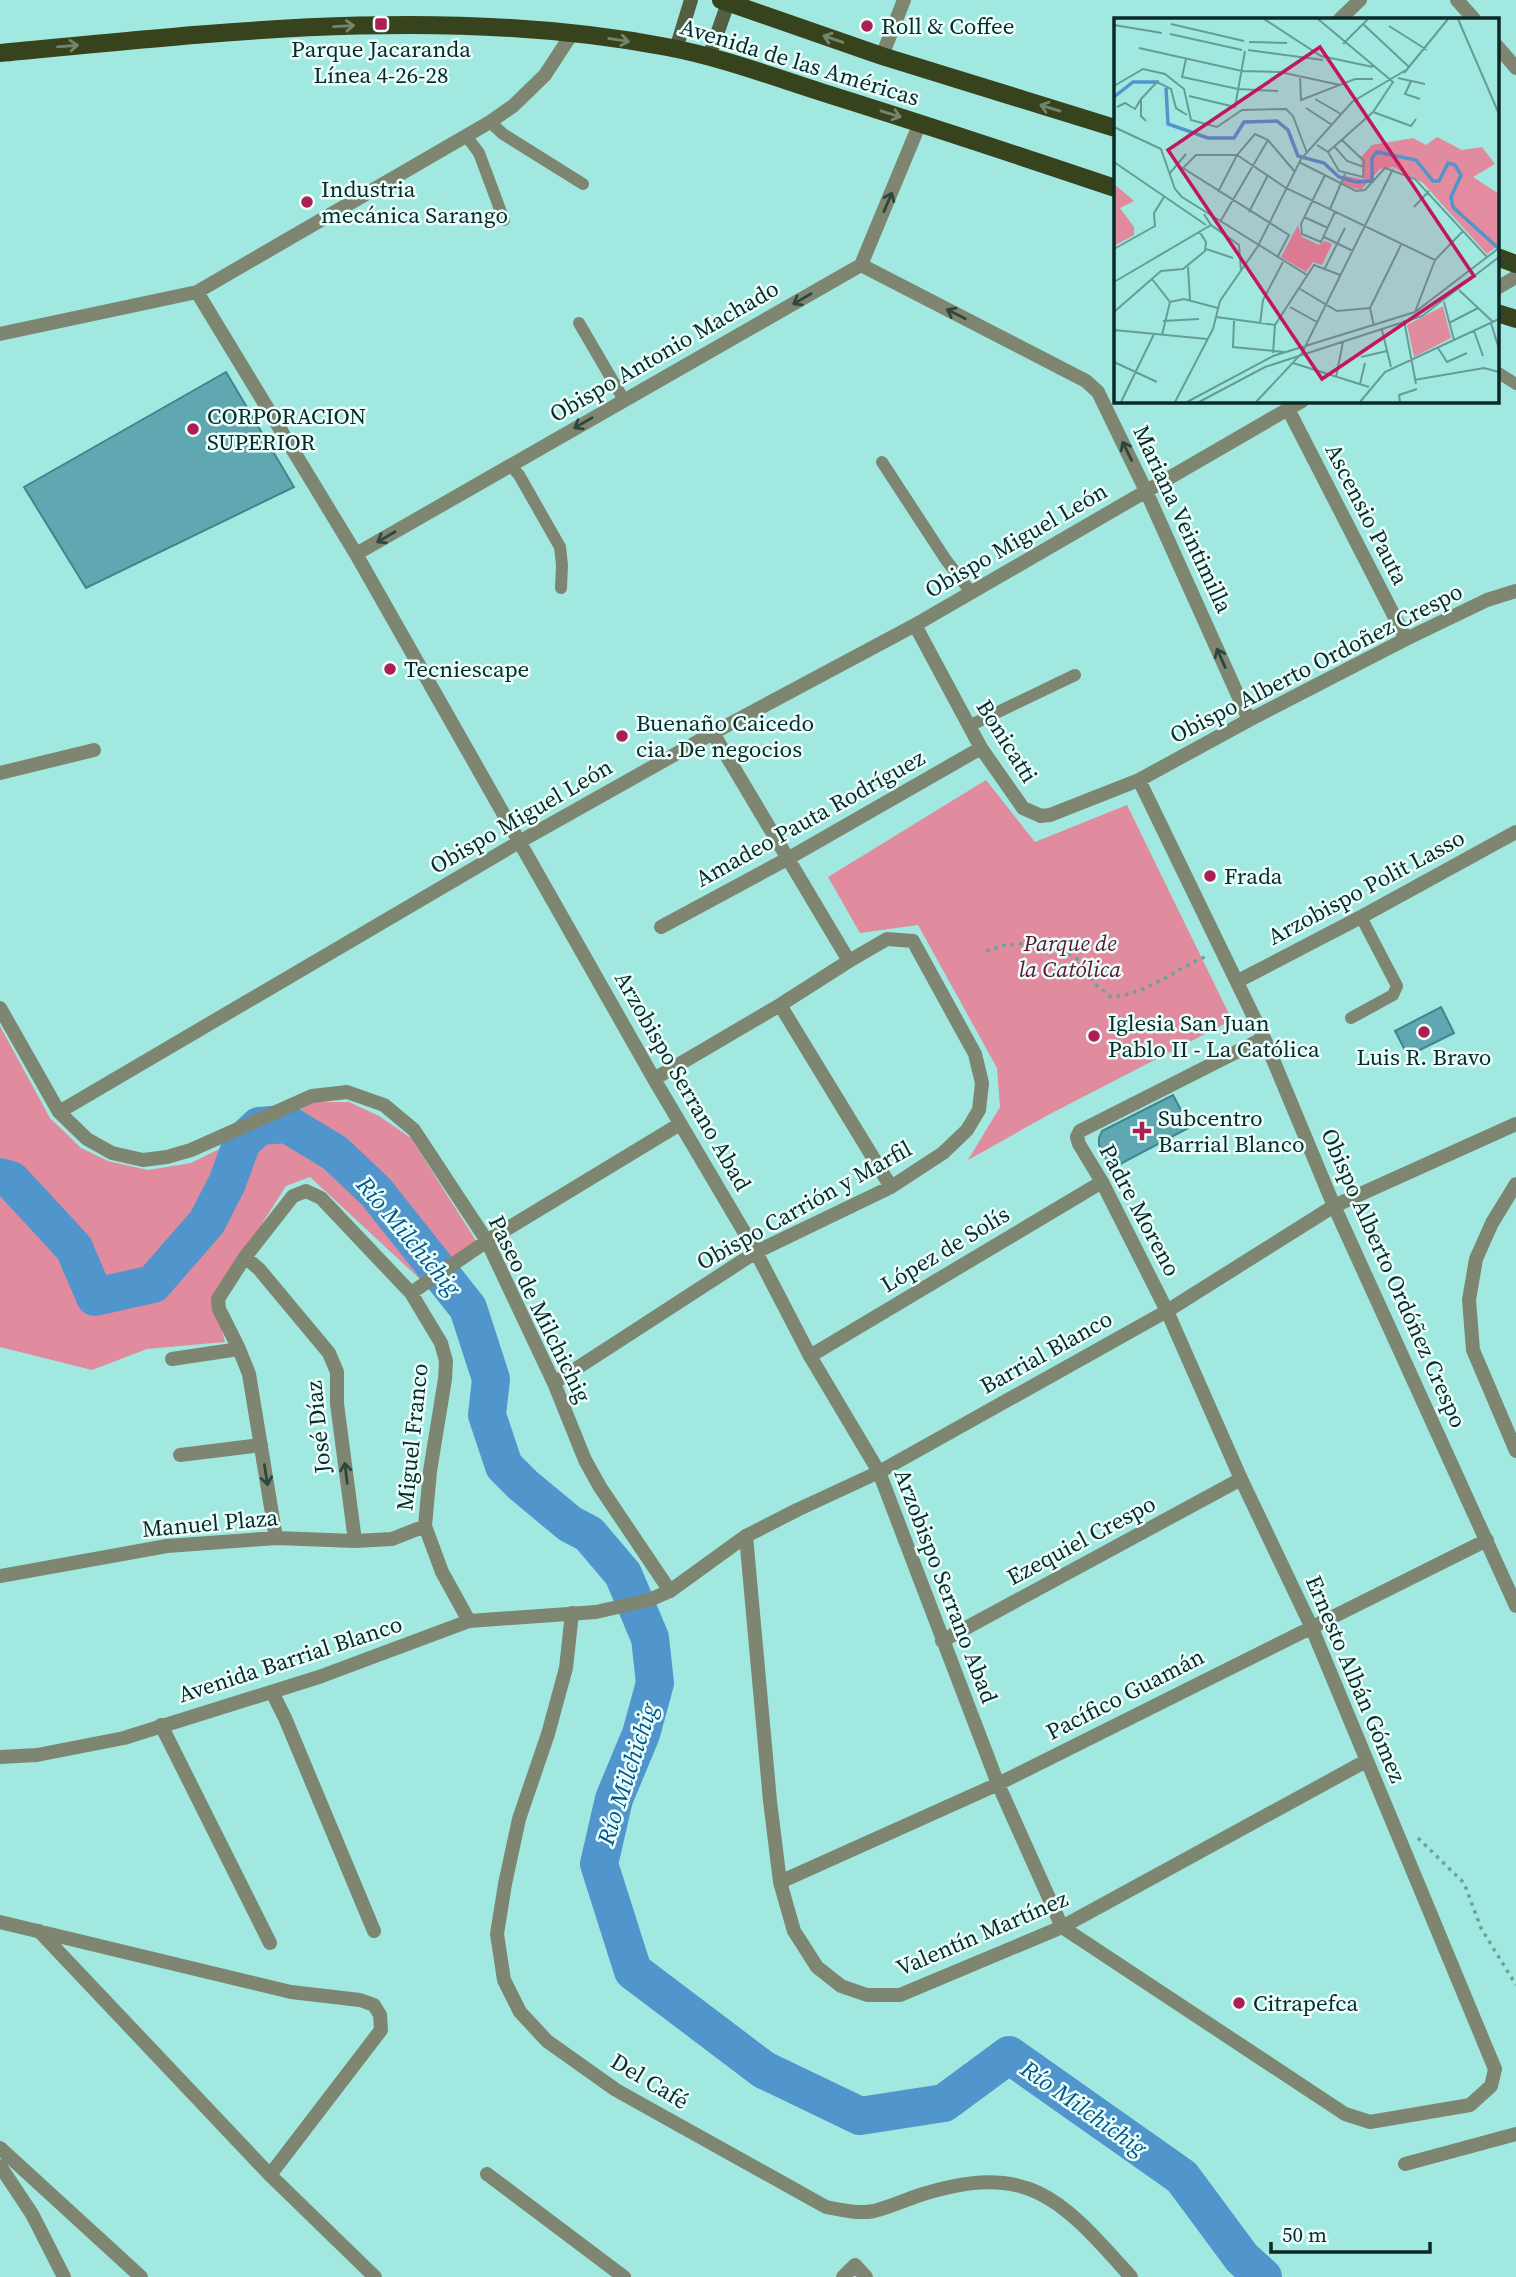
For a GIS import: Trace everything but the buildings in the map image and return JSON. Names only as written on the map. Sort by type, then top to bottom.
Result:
[{"type":"main road","points":[[676,49],[691,0]]},
{"type":"main road","points":[[709,57],[726,1]]},
{"type":"main road","name":"Avenida de las Américas","points":[[726,1],[881,56],[1114,128]]},
{"type":"main road","name":"Avenida de las Américas","points":[[0,53],[195,34],[381,24],[573,32],[709,57],[1114,188]]},
{"type":"main road","points":[[1498,257],[1516,264]]},
{"type":"main road","points":[[1498,313],[1516,319]]},
{"type":"street","points":[[881,56],[904,0]]},
{"type":"street","points":[[1340,18],[1360,0]]},
{"type":"street","points":[[1457,0],[1473,18]]},
{"type":"street","points":[[0,334],[197,292],[490,122],[513,106],[545,75],[573,32]]},
{"type":"street","points":[[1498,47],[1516,68]]},
{"type":"street","points":[[861,265],[920,123]]},
{"type":"street","name":"Obispo Antonio Machado","points":[[356,554],[861,265]]},
{"type":"street","name":"Mariana Veintimilla","points":[[861,265],[1093,386],[1146,491],[1249,720]]},
{"type":"street","points":[[1498,287],[1516,277]]},
{"type":"street","name":"Arzobispo Serrano Abad","points":[[197,292],[356,554],[654,1079],[757,1252],[810,1356],[878,1472],[998,1784],[1062,1927]]},
{"type":"street","name":"Obispo Miguel León","points":[[59,1112],[519,842],[713,733],[915,625],[1300,402]]},
{"type":"street","name":"Ascensio Pauta","points":[[1288,409],[1406,639]]},
{"type":"street","name":"Obispo Alberto Ordoñez Crespo","points":[[1139,780],[1406,639],[1487,600],[1516,591]]},
{"type":"street","name":"Bonicatti","points":[[915,625],[981,748],[1023,808],[1041,816],[1050,815],[1139,780]]},
{"type":"street","points":[[654,1079],[780,1006],[849,961],[713,733]]},
{"type":"street","name":"Amadeo Pauta Rodríguez","points":[[661,927],[789,858],[981,748]]},
{"type":"street","points":[[0,773],[94,750]]},
{"type":"street","name":"Obispo Alberto Ordóñez Crespo","points":[[1139,780],[1238,981],[1334,1206],[1516,1606]]},
{"type":"street","name":"Arzobispo Polit Lasso","points":[[1238,981],[1516,832]]},
{"type":"street","name":"Obispo Carrión y Marfil","points":[[554,1383],[757,1252],[891,1187],[943,1153],[967,1130],[979,1110],[982,1083],[975,1054],[913,941],[887,939],[849,961]]},
{"type":"street","points":[[780,1006],[891,1187]]},
{"type":"street","name":"Paseo de Milchichig","points":[[0,1008],[59,1112],[87,1139],[113,1153],[143,1160],[191,1150],[312,1096],[347,1092],[384,1105],[414,1130],[487,1241],[554,1383],[585,1460],[600,1487],[670,1591]]},
{"type":"street","name":"Padre Moreno","points":[[1167,1311],[1077,1137],[1080,1131],[1264,1038]]},
{"type":"street","points":[[411,1293],[487,1241],[680,1124]]},
{"type":"street","name":"Barrial Blanco","points":[[596,1612],[649,1600],[670,1591],[746,1536],[878,1472],[1167,1311],[1334,1206],[1516,1124]]},
{"type":"street","name":"López de Solís","points":[[810,1356],[1102,1182]]},
{"type":"street","points":[[1516,1184],[1492,1223],[1476,1259],[1469,1300],[1473,1350],[1516,1451]]},
{"type":"street","name":"Miguel Franco","points":[[239,1349],[219,1309],[218,1299],[245,1256],[293,1196],[306,1191],[321,1198],[411,1293],[440,1343],[446,1361],[445,1379],[430,1471],[425,1526],[442,1572],[469,1621]]},
{"type":"street","name":"José Díaz","points":[[245,1256],[329,1353],[337,1372],[337,1404],[355,1541]]},
{"type":"street","name":"Ernesto Albán Gómez","points":[[1062,1927],[1345,2114],[1370,2122],[1470,2105],[1491,2086],[1495,2069],[1311,1626],[1241,1479],[1167,1311]]},
{"type":"street","points":[[172,1359],[239,1349],[248,1374],[276,1538]]},
{"type":"street","points":[[180,1455],[261,1445]]},
{"type":"street","name":"Ezequiel Crespo","points":[[942,1641],[1241,1479]]},
{"type":"street","name":"Manuel Plaza","points":[[0,1576],[167,1546],[276,1538],[355,1541],[391,1539],[425,1526]]},
{"type":"street","name":"Valentín Martínez","points":[[746,1536],[780,1882],[794,1931],[817,1967],[841,1986],[867,1995],[900,1995],[1062,1927],[1366,1761]]},
{"type":"street","name":"Pacífico Guamán","points":[[780,1882],[998,1784],[1488,1540]]},
{"type":"street","name":"Avenida Barrial Blanco","points":[[0,1757],[37,1755],[111,1741],[319,1677],[469,1621],[596,1612]]},
{"type":"street","name":"Del Café","points":[[572,1613],[566,1668],[548,1734],[519,1819],[497,1934],[504,1980],[520,2012],[547,2041],[616,2090],[826,2207],[848,2212],[873,2211],[921,2194],[968,2182],[1007,2182],[1036,2190],[1068,2210],[1131,2277]]},
{"type":"street","points":[[272,1692],[374,1931]]},
{"type":"street","points":[[161,1726],[270,1943]]},
{"type":"street","points":[[0,1922],[291,1992],[360,2000],[374,2006],[380,2015],[381,2030],[270,2175]]},
{"type":"street","points":[[38,1930],[270,2175],[375,2277]]},
{"type":"street","points":[[1405,2164],[1516,2134]]},
{"type":"street","points":[[0,2148],[141,2277]]},
{"type":"street","points":[[0,2166],[32,2214],[64,2277]]},
{"type":"street","points":[[487,2174],[624,2277]]},
{"type":"street","points":[[843,2277],[855,2265],[866,2277]]},
{"type":"lane","points":[[490,122],[503,134],[583,184]]},
{"type":"lane","points":[[467,137],[480,153],[504,220]]},
{"type":"lane","points":[[579,323],[624,400]]},
{"type":"lane","points":[[1498,373],[1516,384]]},
{"type":"lane","points":[[882,462],[971,592]]},
{"type":"lane","points":[[510,465],[519,475],[560,547],[561,588]]},
{"type":"lane","points":[[969,726],[1075,675]]},
{"type":"lane","points":[[1350,1018],[1393,995],[1397,986],[1361,917]]},
{"type":"path","points":[[986,951],[1005,945],[1036,943],[1070,954],[1084,964],[1094,984],[1111,997],[1124,996],[1222,950]]},
{"type":"path","points":[[1412,1832],[1464,1882],[1480,1928],[1516,1985]]},
{"type":"green space","name":"Parque de la Católica","points":[[986,780],[1035,842],[1127,805],[1232,1020],[1048,1115],[968,1160],[1000,1107],[997,1068],[918,925],[860,933],[828,877]]},
{"type":"green space","points":[[0,1026],[50,1118],[81,1148],[108,1161],[148,1170],[191,1163],[315,1102],[349,1102],[379,1116],[411,1138],[478,1244],[422,1281],[310,1177],[286,1186],[214,1299],[225,1342],[147,1349],[92,1370],[0,1347]]},
{"type":"waterway","name":"Río Milchichig","points":[[0,1177],[11,1180],[74,1248],[95,1297],[153,1284],[207,1222],[227,1183],[242,1142],[259,1126],[287,1124],[335,1153],[376,1192],[468,1308],[491,1379],[487,1415],[504,1466],[570,1524],[589,1534],[623,1574],[650,1638],[655,1683],[641,1734],[614,1799],[599,1864],[633,1971],[764,2070],[860,2116],[944,2103],[1009,2055],[1182,2177],[1242,2258],[1263,2277]]},
{"type":"place","name":"Parque Jacaranda Línea 4-26-28","points":[[381,24]]},
{"type":"place","name":"Roll & Coffee","points":[[867,26]]},
{"type":"place","name":"Industria mecánica Sarango","points":[[307,202]]},
{"type":"place","name":"CORPORACION SUPERIOR","points":[[193,429]]},
{"type":"place","name":"Tecniescape","points":[[390,669]]},
{"type":"place","name":"Buenaño Caicedo cia. De negocios","points":[[622,736]]},
{"type":"place","name":"Frada","points":[[1210,876]]},
{"type":"place","name":"Luis R. Bravo","points":[[1424,1032]]},
{"type":"place","name":"Iglesia San Juan Pablo II - La Católica","points":[[1094,1036]]},
{"type":"place","name":"Subcentro Barrial Blanco","points":[[1142,1131]]},
{"type":"place","name":"Citrapefca","points":[[1239,2003]]}]
